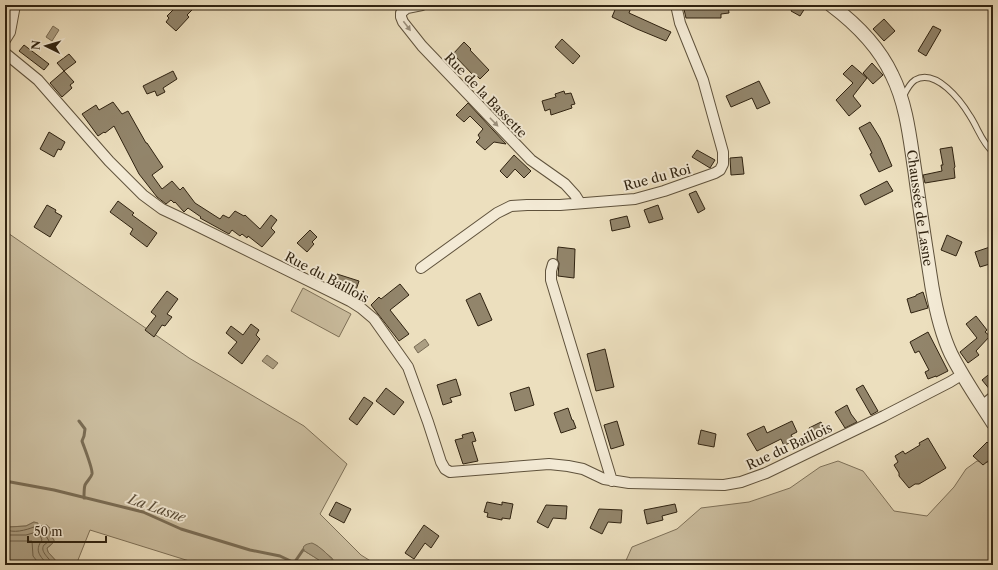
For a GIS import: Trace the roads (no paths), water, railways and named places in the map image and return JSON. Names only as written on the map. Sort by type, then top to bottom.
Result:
[{"type":"street","points":[[5,40],[10,32],[15,5]]},
{"type":"street","name":"Rue de la Bassette","points":[[422,5],[407,8],[401,13],[403,22],[422,46],[531,160],[565,184],[575,195],[580,204]]},
{"type":"street","name":"Rue du Roi","points":[[421,268],[497,213],[510,206],[580,204],[635,198],[664,191],[720,170],[723,164],[723,152],[720,139],[703,80],[680,23],[676,5]]},
{"type":"street","name":"Chaussée de Lasne","points":[[831,5],[848,17],[875,48],[892,75],[902,100],[909,136],[935,307],[951,354],[993,423]]},
{"type":"street","name":"Rue du Baillois","points":[[5,53],[38,80],[109,161],[143,195],[168,212],[350,301],[374,319],[408,367],[441,462],[445,469],[450,472],[555,465],[583,469],[612,481],[629,483],[724,485],[741,482],[766,473],[884,416],[963,374]]},
{"type":"street","points":[[553,264],[551,280],[612,481]]},
{"type":"street","points":[[982,406],[993,397]]},
{"type":"lane","points":[[902,100],[914,80],[922,77],[938,81],[962,104],[973,120],[987,146],[993,152]]},
{"type":"water","points":[[53,26],[59,30],[52,41],[46,37]]},
{"type":"water","points":[[425,339],[429,345],[418,353],[414,347]]},
{"type":"water","points":[[267,355],[278,363],[273,369],[262,361]]},
{"type":"water","points":[[34,522],[38,523],[39,526],[46,526],[50,528],[50,535],[54,542],[47,548],[48,552],[57,562],[57,565],[5,565],[5,523],[9,527],[26,526]]},
{"type":"water","points":[[312,543],[326,552],[336,565],[323,565],[319,560],[303,550],[305,545]]},
{"type":"waterway","points":[[79,421],[85,429],[82,441],[92,471],[92,474],[85,485],[84,498]]},
{"type":"waterway","name":"La Lasne","points":[[5,481],[54,490],[143,512],[181,529],[250,550],[280,556],[299,565]]},
{"type":"waterway","points":[[294,563],[303,550]]}]
